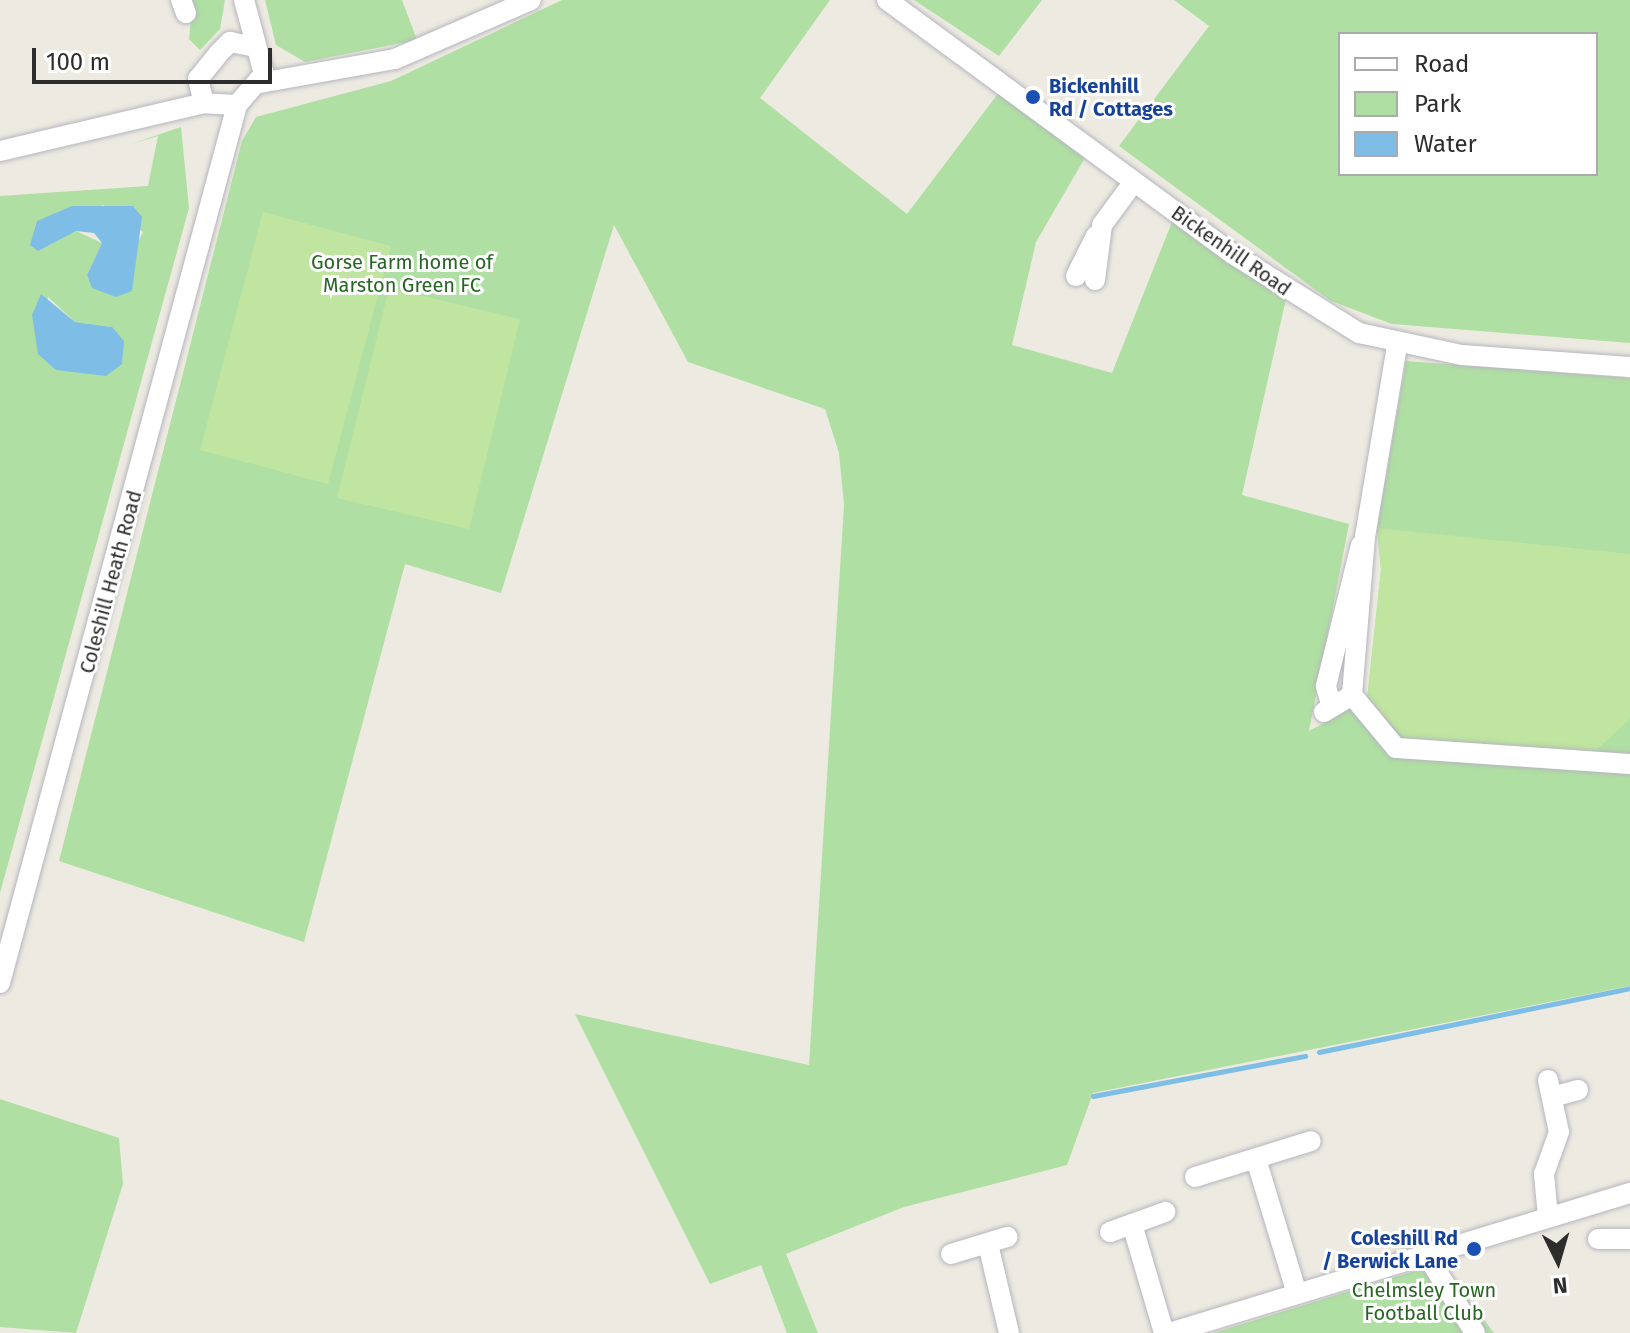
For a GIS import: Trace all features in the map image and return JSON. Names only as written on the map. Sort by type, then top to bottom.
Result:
[{"type":"street","points":[[0,151],[59,143],[166,110],[237,105],[260,83],[395,59],[531,0]]},
{"type":"street","name":"Bickenhill Road","points":[[887,0],[1133,183],[1324,314],[1397,346],[1630,367]]},
{"type":"street","points":[[244,1],[258,54],[260,83]]},
{"type":"street","points":[[166,110],[230,42],[244,1]]},
{"type":"street","points":[[230,42],[308,75]]},
{"type":"street","points":[[198,79],[209,105]]},
{"type":"street","name":"Coleshill Heath Road","points":[[209,105],[215,180]]},
{"type":"street","name":"Coleshill Heath Road","points":[[0,983],[237,105]]},
{"type":"street","points":[[1085,278],[1102,225],[1133,183]]},
{"type":"street","points":[[1397,346],[1365,537],[1352,695],[1396,748],[1630,764]]},
{"type":"street","points":[[1352,695],[1327,708],[1326,686],[1349,574],[1365,537]]},
{"type":"street","points":[[1548,1217],[1544,1174],[1559,1132],[1550,1088],[1578,1090]]},
{"type":"street","points":[[1195,1177],[1311,1141]]},
{"type":"street","points":[[1256,1159],[1297,1294]]},
{"type":"street","points":[[1132,1224],[1166,1333],[1630,1193]]},
{"type":"street","points":[[1110,1232],[1165,1212]]},
{"type":"street","points":[[1598,1239],[1630,1239]]},
{"type":"street","points":[[951,1254],[998,1241],[1009,1333]]},
{"type":"street","points":[[1426,1254],[1475,1333]]},
{"type":"green space","points":[[193,0],[225,0],[220,29],[200,50],[189,39]]},
{"type":"green space","points":[[265,0],[402,0],[417,40],[305,62],[276,45]]},
{"type":"green space","name":"Gorse Farm home of Marston Green FC","points":[[562,0],[830,0],[760,98],[907,214],[1000,91],[1086,156],[1036,242],[1012,345],[1112,373],[1174,217],[1286,299],[1242,495],[1349,524],[1309,731],[1367,700],[1381,570],[1377,528],[1406,361],[1630,378],[1630,986],[1093,1093],[1067,1165],[904,1207],[786,1254],[818,1333],[787,1333],[761,1265],[710,1284],[575,1014],[809,1065],[844,505],[839,453],[825,409],[688,362],[614,225],[501,593],[405,564],[304,942],[59,861],[242,141],[256,117],[391,81]]},
{"type":"green space","points":[[914,0],[1042,0],[999,56]]},
{"type":"green space","points":[[1174,0],[1630,0],[1630,343],[1392,324],[1331,301],[1119,146],[1209,26]]},
{"type":"green space","points":[[181,127],[189,208],[0,893],[0,196],[148,186],[158,136],[131,144]],"holes":[[[103,205],[143,232],[137,244],[87,275],[102,243],[76,231],[59,238]],[[48,297],[75,322],[112,327],[38,354]]]},
{"type":"green space","points":[[263,212],[391,246],[328,484],[200,450]]},
{"type":"green space","points":[[389,288],[520,319],[469,529],[337,498]]},
{"type":"green space","points":[[1377,528],[1630,554],[1630,719],[1593,753],[1406,739],[1367,700],[1381,570]]},
{"type":"green space","points":[[0,1099],[119,1138],[123,1184],[76,1333],[0,1327]]},
{"type":"green space","name":"Chelmsley Town Football Club","points":[[1441,1263],[1494,1333],[1213,1333]]},
{"type":"water","points":[[72,206],[133,206],[142,217],[132,291],[116,297],[92,288],[87,275],[102,243],[94,233],[76,231],[38,251],[30,245],[37,221]]},
{"type":"water","points":[[41,294],[75,322],[112,327],[124,341],[122,364],[106,376],[56,370],[38,354],[32,315]]},
{"type":"waterway","points":[[1319,1052],[1630,988]]},
{"type":"waterway","points":[[1093,1096],[1305,1056]]},
{"type":"place","name":"Bickenhill Rd / Cottages","points":[[1033,97]]},
{"type":"place","name":"Coleshill Rd / Berwick Lane","points":[[1474,1249]]}]
